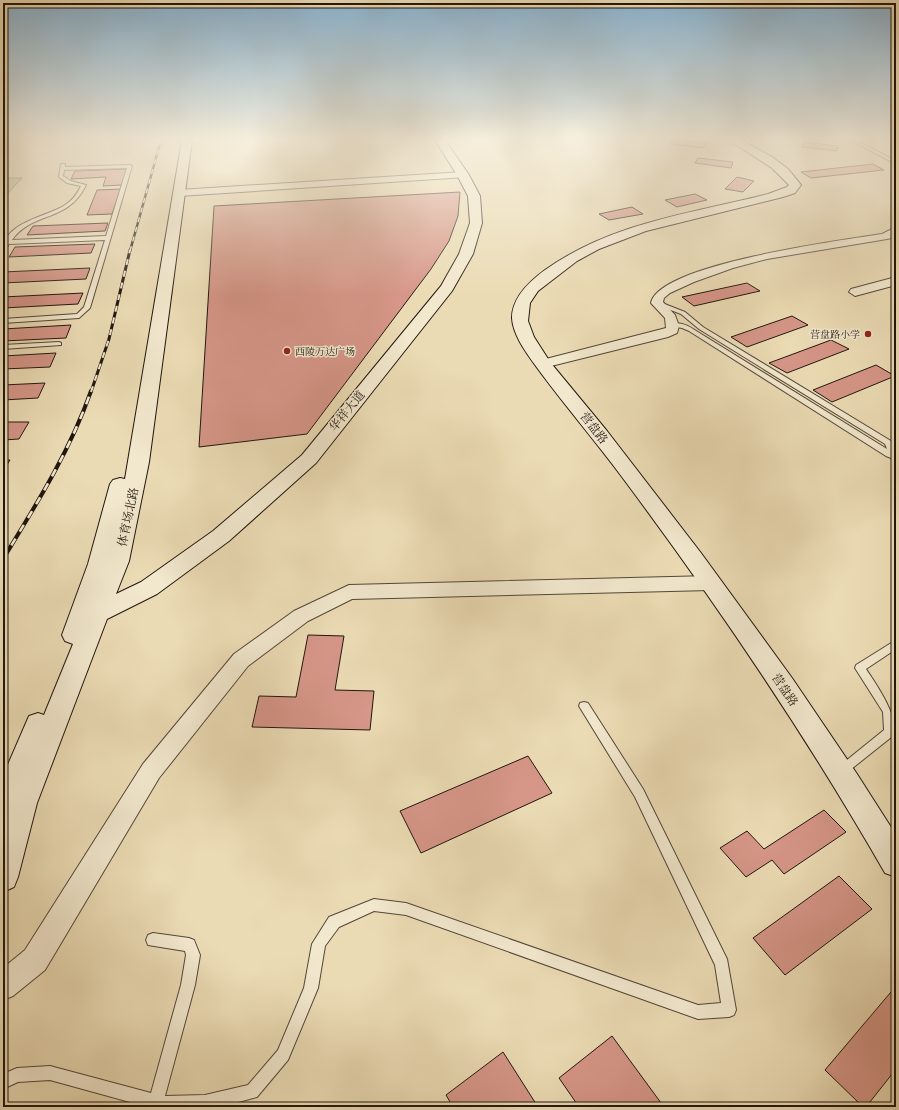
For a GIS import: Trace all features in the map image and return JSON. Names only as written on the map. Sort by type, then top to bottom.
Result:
[{"type":"street","name":"体育场北路","points":[[3,810],[82,615],[117,499],[171,192]]},
{"type":"street","points":[[179,193],[198,192]]},
{"type":"street","name":"华祥大道","points":[[99,613],[149,588],[221,536],[309,459],[448,288],[466,254],[476,223],[474,196],[472,192]]},
{"type":"street","name":"营盘路","points":[[784,192],[654,225],[612,238],[567,260],[533,287],[524,300],[520,311],[521,323],[526,338],[543,364],[712,583],[841,771],[896,864]]},
{"type":"street","name":"体育场北路","points":[[3,876],[23,803],[99,613],[118,561],[133,494],[179,193]]},
{"type":"street","points":[[543,364],[663,334],[672,330],[674,325],[666,312],[657,303],[658,297],[666,290],[690,279],[766,256],[884,237],[893,234],[896,230]]},
{"type":"street","points":[[855,292],[896,281]]},
{"type":"street","points":[[3,986],[35,960],[151,771],[242,660],[268,639],[301,616],[349,592],[712,583]]},
{"type":"lane","points":[[3,249],[20,227],[72,204],[82,192]]},
{"type":"lane","points":[[3,321],[79,316],[86,308],[122,192]]},
{"type":"lane","points":[[8,242],[108,238]]},
{"type":"lane","points":[[657,303],[683,313],[701,328],[888,443],[893,456]]},
{"type":"lane","points":[[674,325],[691,330],[893,456]]},
{"type":"lane","points":[[3,347],[59,344]]},
{"type":"lane","points":[[841,771],[890,732],[888,711],[860,668],[896,644]]},
{"type":"lane","points":[[3,1082],[17,1075],[50,1073],[165,1104],[204,1103],[252,1092],[283,1055],[311,988],[319,944],[334,922],[374,905],[406,909],[698,1012],[729,1010],[722,964],[639,793],[584,706]]},
{"type":"lane","points":[[152,940],[190,945],[194,955],[188,985],[156,1102]]},
{"type":"green space","points":[[3,192],[9,192],[3,198]]},
{"type":"building","points":[[96,192],[120,192],[112,214],[87,215]]},
{"type":"building","name":"西陵万达广场","points":[[460,192],[458,216],[449,241],[431,269],[307,434],[199,447],[214,206]]},
{"type":"building","points":[[695,194],[707,200],[677,207],[665,200]]},
{"type":"building","points":[[632,207],[643,214],[609,220],[599,214]]},
{"type":"building","points":[[108,223],[105,231],[27,235],[33,226]]},
{"type":"building","points":[[95,244],[91,253],[9,257],[15,247]]},
{"type":"building","points":[[90,268],[86,279],[3,283],[3,272]]},
{"type":"building","points":[[747,283],[760,291],[694,306],[682,297]]},
{"type":"building","points":[[83,293],[78,304],[3,308],[3,297]]},
{"type":"building","points":[[792,316],[808,325],[747,347],[731,337]]},
{"type":"building","points":[[71,325],[66,338],[3,341],[3,329]]},
{"type":"building","points":[[831,340],[849,349],[787,373],[769,363]]},
{"type":"building","points":[[56,353],[50,367],[3,369],[3,356]]},
{"type":"building","points":[[876,365],[895,376],[832,402],[813,390]]},
{"type":"building","points":[[45,383],[38,398],[3,400],[3,385]]},
{"type":"building","points":[[3,422],[29,422],[19,439],[3,440]]},
{"type":"building","points":[[3,460],[10,460],[3,471]]},
{"type":"building","points":[[308,635],[344,636],[335,690],[374,691],[370,730],[252,727],[259,696],[296,697]]},
{"type":"building","points":[[528,756],[552,793],[421,853],[400,811]]},
{"type":"building","points":[[824,810],[846,832],[784,874],[772,860],[746,877],[720,848],[747,831],[764,849]]},
{"type":"building","points":[[839,876],[872,909],[785,975],[753,938]]},
{"type":"building","points":[[896,986],[896,1069],[866,1107],[863,1107],[825,1070]]},
{"type":"building","points":[[612,1036],[664,1107],[579,1107],[559,1078]]},
{"type":"building","points":[[503,1052],[538,1107],[453,1107],[446,1095]]},
{"type":"railway","points":[[130,251],[147,192]]},
{"type":"railway","points":[[91,392],[109,339],[130,250]]},
{"type":"railway","points":[[3,559],[52,477],[83,413],[91,391]]},
{"type":"place","name":"营盘路小学","points":[[868,334]]},
{"type":"place","name":"西陵万达广场","points":[[287,351]]}]
